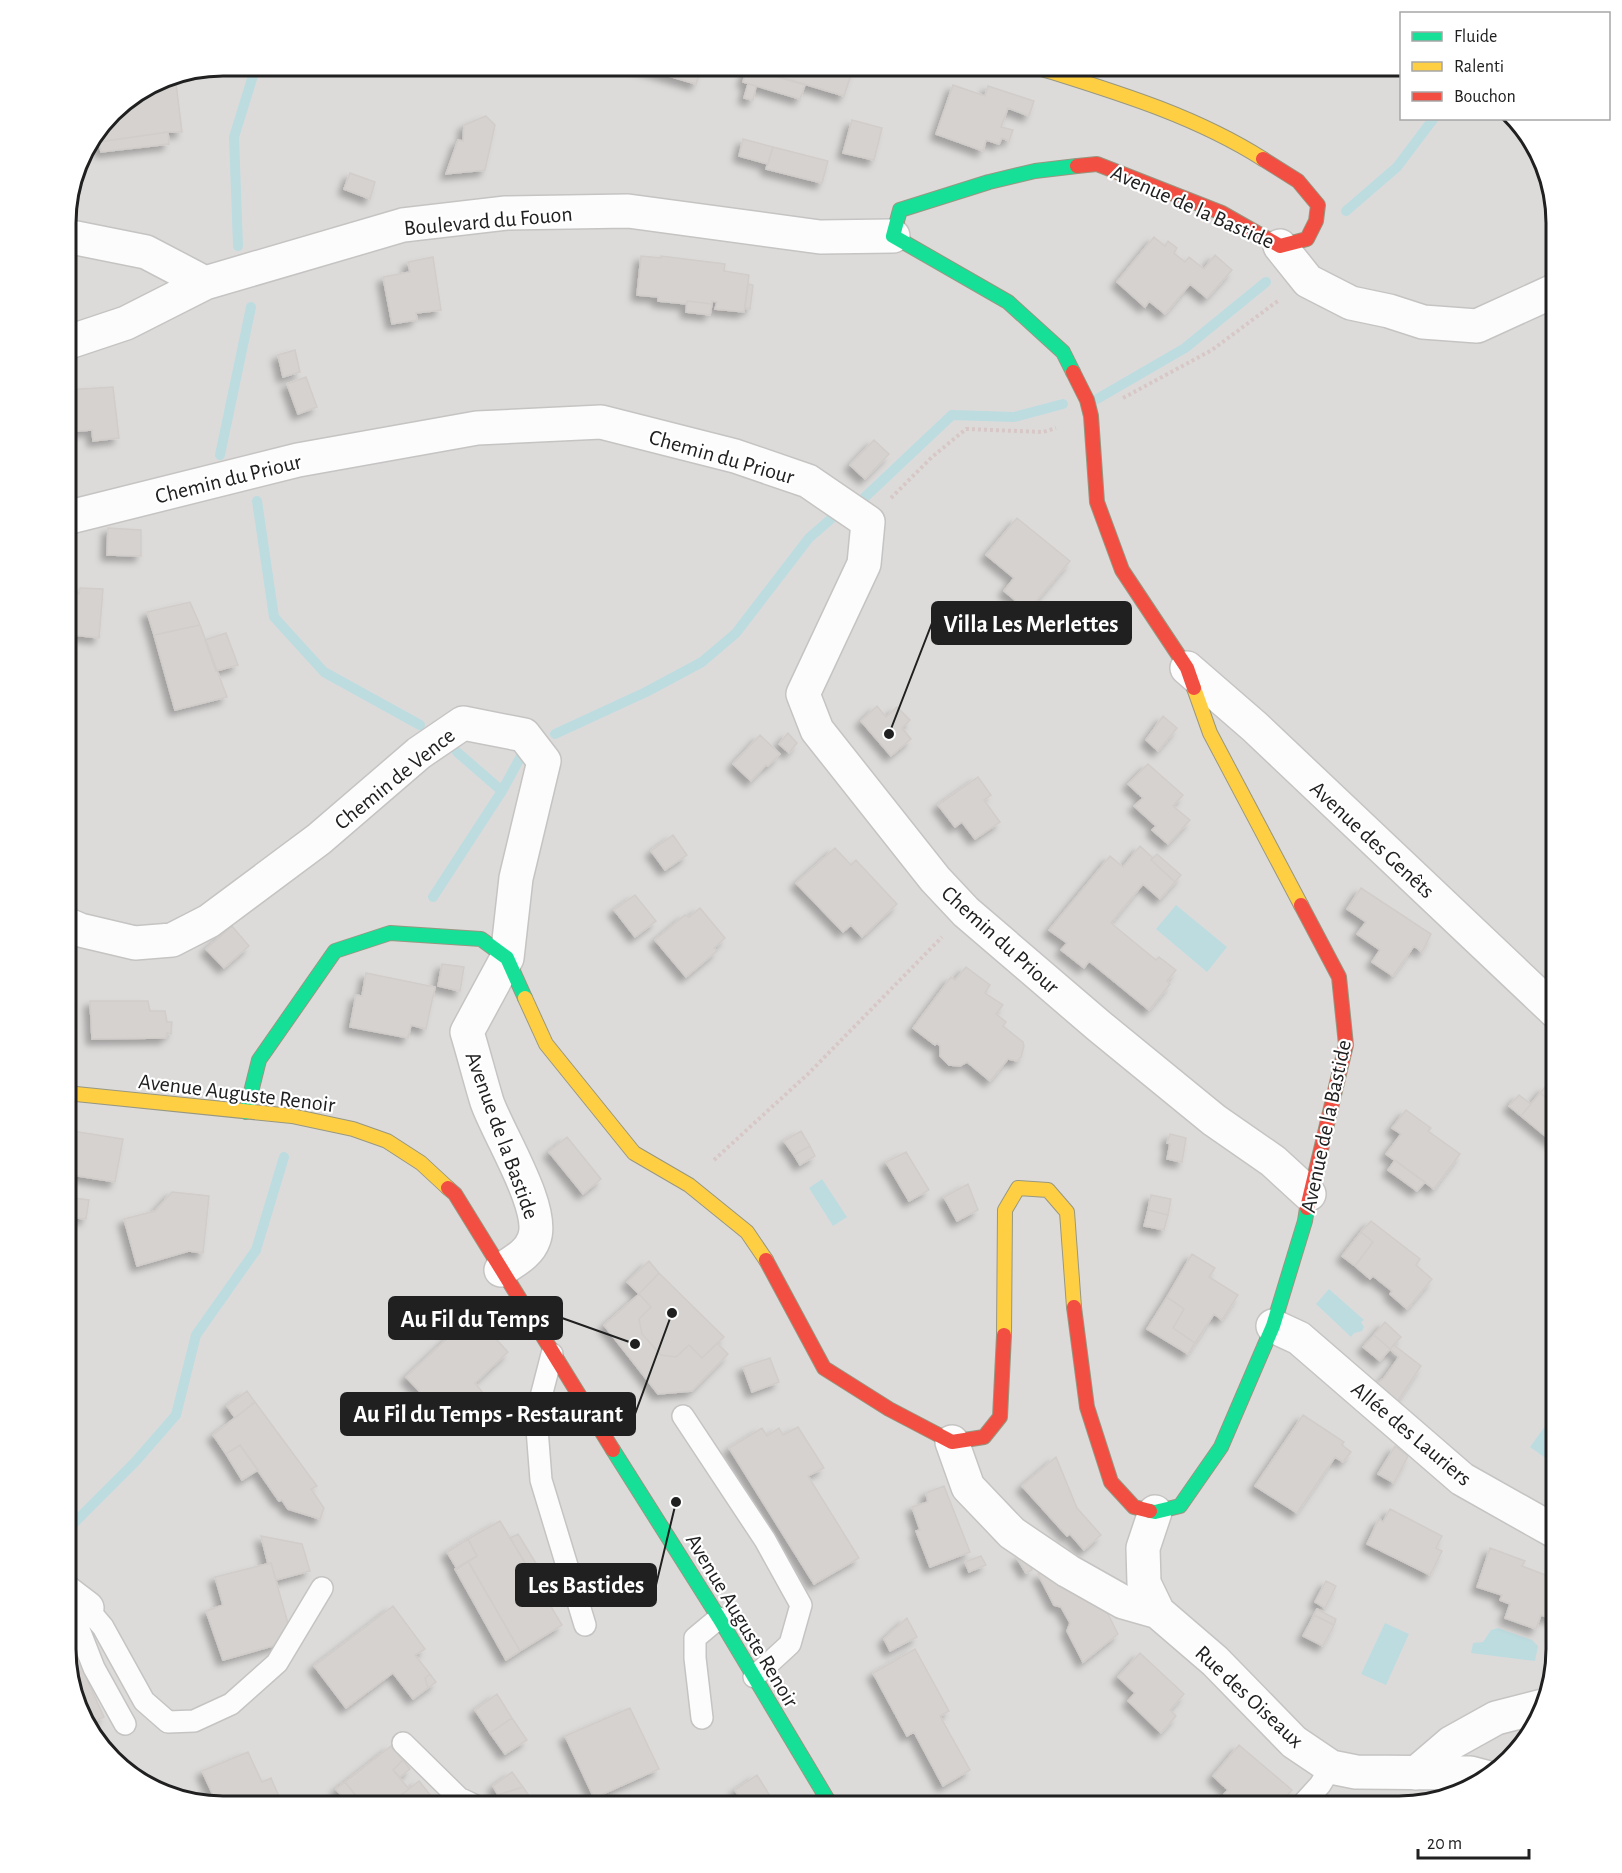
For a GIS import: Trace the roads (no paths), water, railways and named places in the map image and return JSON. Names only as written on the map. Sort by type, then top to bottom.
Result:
[{"type":"street","name":"Avenue de la Bastide","points":[[1067,77],[1152,104],[1241,145],[1298,181],[1318,205],[1316,221],[1307,239],[1280,246],[1222,213],[1097,164],[1035,171],[989,182],[900,210],[893,236],[1008,302],[1063,352],[1087,400],[1091,416],[1097,502],[1122,570],[1187,668],[1209,733],[1339,977],[1346,1045],[1309,1194],[1305,1221],[1273,1326],[1221,1447],[1180,1506],[1155,1512]]},
{"type":"street","name":"Boulevard du Fouon","points":[[77,339],[126,323],[205,283],[403,225],[506,213],[628,211],[820,237],[893,236]]},
{"type":"street","points":[[77,238],[146,252],[205,283]]},
{"type":"street","points":[[1280,246],[1308,281],[1351,303],[1389,311],[1423,322],[1477,326],[1546,295]]},
{"type":"street","name":"Chemin du Priour","points":[[77,515],[321,456],[477,428],[601,422],[735,456],[808,481],[868,522],[864,564],[802,694],[817,730],[935,879],[966,912],[1099,1026],[1215,1120],[1273,1161],[1309,1194]]},
{"type":"street","name":"Avenue des Genêts","points":[[1187,668],[1255,727],[1546,1003]]},
{"type":"street","name":"Chemin de Vence","points":[[77,929],[135,943],[172,940],[209,921],[319,839],[419,753],[463,723],[524,735],[544,762],[516,878],[507,958]]},
{"type":"street","points":[[246,1112],[259,1060],[335,951],[390,933],[480,939],[507,958],[546,1044],[634,1153],[689,1185],[747,1232],[774,1272],[824,1368],[889,1409],[952,1442],[984,1437],[1000,1417],[1004,1338],[1005,1210],[1018,1188],[1048,1190],[1067,1212],[1075,1327],[1087,1407],[1111,1482],[1134,1507],[1155,1512]]},
{"type":"street","name":"Avenue de la Bastide","points":[[501,1270],[527,1252],[535,1238],[536,1223],[526,1185],[488,1104],[467,1032],[507,958]]},
{"type":"street","name":"Avenue Auguste Renoir","points":[[76,1094],[313,1120],[352,1129],[387,1141],[422,1163],[455,1194],[552,1354],[719,1618],[825,1796]]},
{"type":"street","name":"Allée des Lauriers","points":[[1273,1326],[1299,1338],[1462,1479],[1546,1526]]},
{"type":"street","points":[[952,1442],[968,1487],[1012,1533],[1068,1570],[1123,1602],[1158,1612]]},
{"type":"street","name":"Rue des Oiseaux","points":[[1155,1512],[1143,1548],[1144,1583],[1158,1612],[1215,1661],[1294,1742],[1331,1767],[1356,1772],[1476,1775]]},
{"type":"street","points":[[1416,1773],[1451,1743],[1496,1718],[1533,1709]]},
{"type":"lane","points":[[552,1354],[536,1416],[541,1480],[585,1625]]},
{"type":"lane","points":[[683,1416],[765,1540],[801,1605],[790,1644],[754,1677]]},
{"type":"lane","points":[[76,1600],[103,1626],[144,1701],[168,1722],[194,1721],[231,1704],[277,1663],[322,1588]]},
{"type":"lane","points":[[76,1600],[78,1627],[94,1668],[125,1724]]},
{"type":"lane","points":[[702,1718],[695,1638],[719,1618]]},
{"type":"lane","points":[[404,1743],[457,1796]]},
{"type":"lane","points":[[1310,1796],[1331,1767]]},
{"type":"water","points":[[1176,905],[1227,947],[1207,972],[1156,929]]},
{"type":"water","points":[[822,1179],[847,1217],[833,1226],[809,1188]]},
{"type":"water","points":[[1329,1289],[1364,1320],[1361,1322],[1364,1327],[1362,1331],[1354,1333],[1351,1337],[1316,1304]]},
{"type":"water","points":[[1546,1425],[1546,1458],[1530,1447]]},
{"type":"water","points":[[1385,1623],[1409,1634],[1386,1685],[1361,1674]]},
{"type":"water","points":[[1498,1628],[1532,1640],[1538,1646],[1535,1661],[1471,1653],[1473,1643],[1483,1642],[1491,1630]]},
{"type":"waterway","points":[[238,246],[234,137],[253,76]]},
{"type":"waterway","points":[[1346,211],[1397,167],[1432,120]]},
{"type":"waterway","points":[[1097,399],[1185,348],[1266,282]]},
{"type":"waterway","points":[[220,455],[251,307]]},
{"type":"waterway","points":[[865,497],[952,415],[1014,417],[1063,404]]},
{"type":"waterway","points":[[257,501],[274,617],[324,672],[420,725]]},
{"type":"waterway","points":[[555,734],[646,692],[702,662],[736,633],[809,538],[832,518]]},
{"type":"waterway","points":[[457,752],[502,791]]},
{"type":"waterway","points":[[433,897],[502,791],[520,758]]},
{"type":"waterway","points":[[76,1521],[135,1462],[176,1415],[196,1335],[256,1250],[284,1157]]},
{"type":"place","name":"Villa Les Merlettes","points":[[889,734]]},
{"type":"place","name":"Au Fil du Temps - Restaurant","points":[[672,1313]]},
{"type":"place","name":"Au Fil du Temps","points":[[635,1344]]},
{"type":"place","name":"Les Bastides","points":[[676,1502]]}]
